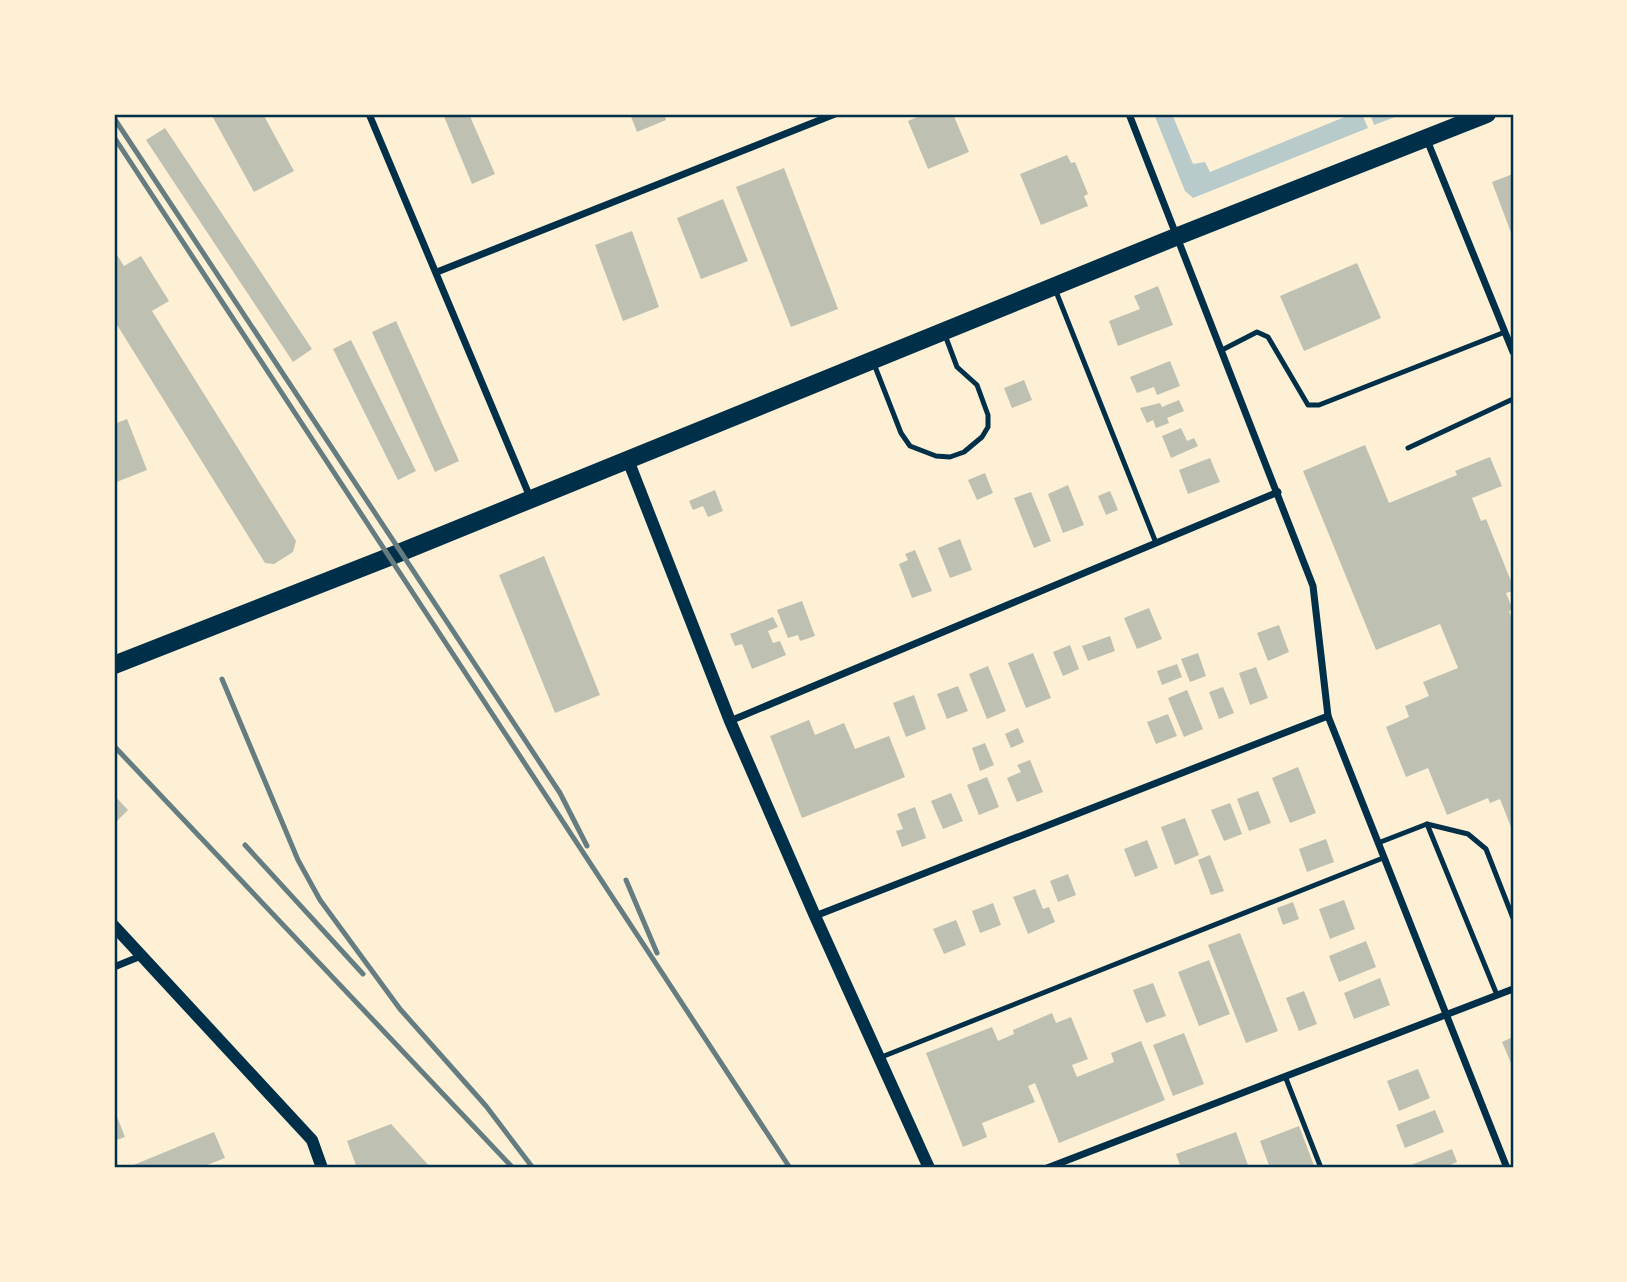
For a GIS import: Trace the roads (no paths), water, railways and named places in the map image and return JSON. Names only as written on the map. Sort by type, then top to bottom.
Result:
[{"type":"main road","points":[[114,664],[1487,114]]},
{"type":"street","points":[[369,114],[531,499]]},
{"type":"street","points":[[437,272],[835,114]]},
{"type":"street","points":[[1129,114],[1313,586],[1328,716],[1507,1168]]},
{"type":"street","points":[[1427,139],[1513,352]]},
{"type":"street","points":[[628,460],[730,721],[929,1168]]},
{"type":"street","points":[[730,721],[1278,492]]},
{"type":"street","points":[[815,916],[1328,716]]},
{"type":"street","points":[[114,926],[313,1140],[322,1168]]},
{"type":"street","points":[[114,967],[141,956]]},
{"type":"street","points":[[1046,1168],[1513,989]]},
{"type":"lane","points":[[1054,287],[1156,544]]},
{"type":"lane","points":[[873,361],[901,433],[911,446],[936,456],[950,457],[964,452],[982,437],[988,428],[988,415],[977,386],[957,367],[944,332]]},
{"type":"lane","points":[[1222,349],[1257,332],[1268,337],[1308,405],[1319,405],[1505,332]]},
{"type":"lane","points":[[1408,448],[1513,399]]},
{"type":"lane","points":[[1427,824],[1497,995]]},
{"type":"lane","points":[[1378,844],[1427,824],[1468,834],[1486,849],[1513,918]]},
{"type":"lane","points":[[879,1058],[1383,858]]},
{"type":"lane","points":[[1285,1076],[1321,1168]]},
{"type":"railway","points":[[114,118],[560,793],[587,846]]},
{"type":"railway","points":[[114,137],[790,1168]]},
{"type":"railway","points":[[222,679],[298,860],[320,900],[400,1009],[486,1106],[533,1168]]},
{"type":"railway","points":[[114,746],[513,1168]]},
{"type":"railway","points":[[245,845],[363,974]]},
{"type":"railway","points":[[626,880],[657,953]]}]
